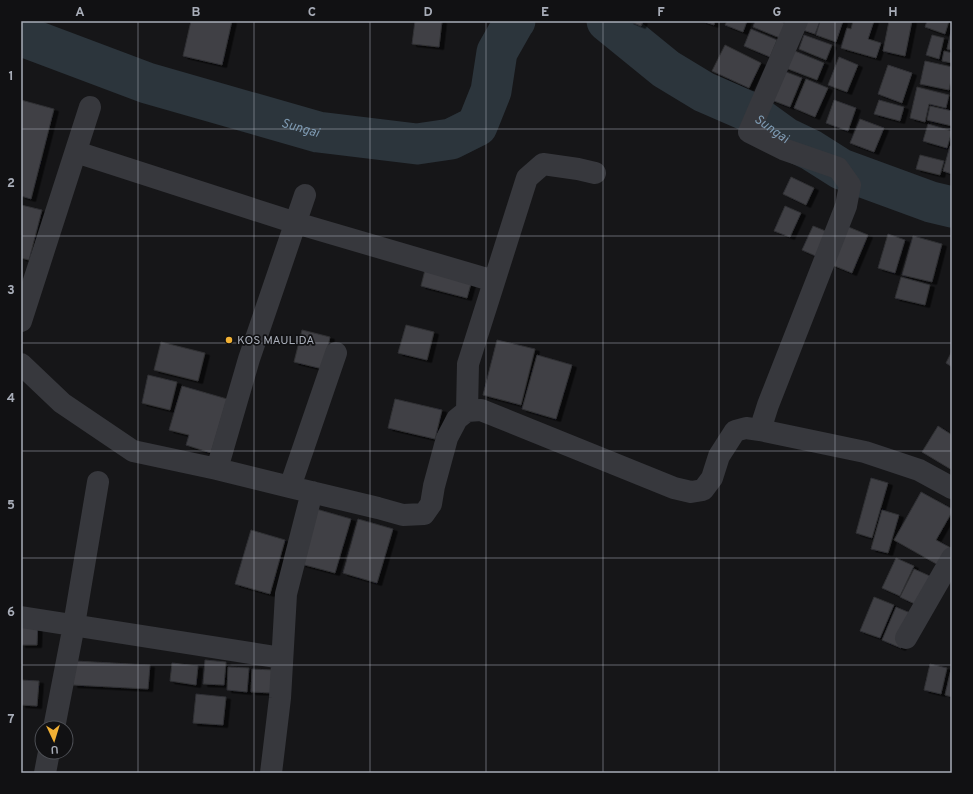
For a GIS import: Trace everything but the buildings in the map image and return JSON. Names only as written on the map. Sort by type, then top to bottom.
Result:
[{"type":"street","points":[[760,430],[768,405],[846,206],[850,185],[838,168],[783,149],[749,132],[797,21]]},
{"type":"street","points":[[21,321],[90,107]]},
{"type":"street","points":[[76,152],[296,223],[494,281]]},
{"type":"street","points":[[467,411],[468,364],[527,178],[543,164],[595,173]]},
{"type":"street","points":[[217,469],[249,359],[305,196]]},
{"type":"street","points":[[290,487],[336,353]]},
{"type":"street","points":[[21,364],[62,403],[133,451],[217,469],[403,515],[424,514],[431,504],[434,486],[447,438],[457,419],[467,411],[481,410],[674,488],[691,492],[703,490],[712,478],[719,456],[735,431],[746,428],[865,452],[919,470],[952,488]]},
{"type":"street","points":[[56,720],[74,625],[98,482]]},
{"type":"street","points":[[271,773],[280,698],[286,594],[312,492]]},
{"type":"street","points":[[906,638],[952,558]]},
{"type":"street","points":[[21,617],[282,658]]},
{"type":"street","points":[[45,773],[47,760]]},
{"type":"waterway","name":"Sungai","points":[[21,37],[30,39],[147,83],[318,132],[417,144],[451,139],[477,126],[491,91],[497,52],[515,21]]},
{"type":"waterway","name":"Sungai","points":[[607,21],[666,69],[704,92],[750,112],[786,138],[811,150],[841,169],[931,202],[952,207]]},
{"type":"place","name":"KOS MAULIDA","points":[[229,340]]}]
